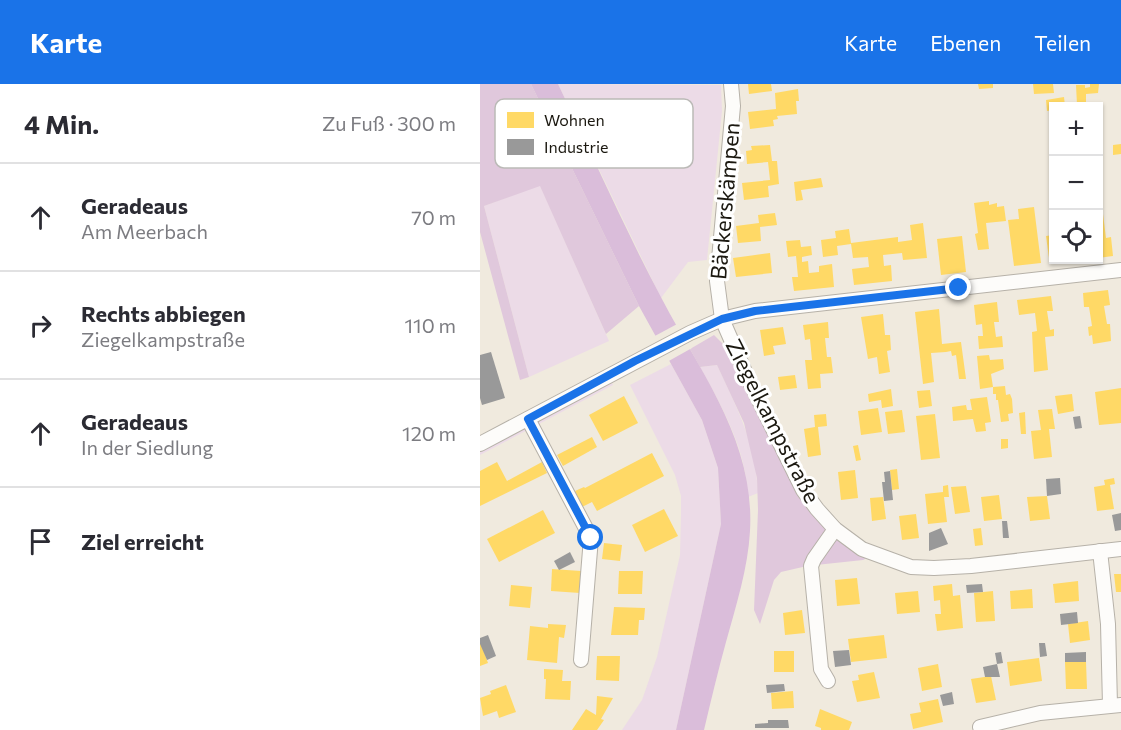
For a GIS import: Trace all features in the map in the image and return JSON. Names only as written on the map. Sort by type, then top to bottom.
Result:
[{"type":"street","name":"Bäckerskämpen","points":[[722,319],[717,281],[733,106],[731,84]]},
{"type":"street","points":[[722,319],[755,311],[1121,270]]},
{"type":"street","name":"Ziegelkampstraße","points":[[480,444],[690,333],[722,319],[746,374],[803,490],[835,529],[862,549],[911,567],[934,568],[1121,549]]},
{"type":"street","points":[[528,419],[591,538],[581,660]]},
{"type":"street","points":[[828,681],[821,669],[811,566],[835,529]]},
{"type":"street","points":[[980,726],[1040,713],[1116,705],[1100,551]]},
{"type":"shaded area","points":[[480,84],[531,84],[538,99],[495,99],[495,168],[572,168],[639,306],[606,334],[540,186],[484,206],[529,377],[520,380],[480,232]]},
{"type":"shaded area","points":[[531,84],[558,84],[565,99],[538,99]]},
{"type":"shaded area","points":[[558,84],[721,85],[722,111],[707,260],[688,262],[661,298],[598,168],[693,168],[693,99],[565,99]]},
{"type":"shaded area","points":[[572,168],[598,168],[649,274],[723,410],[744,468],[749,499],[750,531],[747,559],[704,730],[676,730],[721,524],[718,468],[702,420],[639,306]]},
{"type":"shaded area","points":[[540,185],[609,341],[529,377],[484,206]]},
{"type":"shaded area","points":[[714,335],[722,343],[804,504],[827,529],[807,566],[781,572],[774,580],[760,624],[754,610],[757,478],[744,423],[717,365],[700,367],[690,349]]},
{"type":"shaded area","points":[[671,364],[702,420],[718,468],[721,524],[676,730],[622,730],[642,700],[657,657],[680,555],[681,514],[681,496],[675,475],[630,385]]},
{"type":"shaded area","points":[[717,365],[732,396],[754,458],[758,493],[748,497],[743,462],[732,429],[700,367]]},
{"type":"shaded area","points":[[612,383],[613,385],[480,455],[480,452]]},
{"type":"shaded area","points":[[836,539],[869,557],[863,560],[816,565]]},
{"type":"pier","points":[[679,323],[692,348],[667,362],[653,337]]},
{"type":"building: Wohnen","points":[[748,84],[771,84],[772,91],[749,94]]},
{"type":"building: Wohnen","points":[[978,84],[993,84],[993,88],[979,89]]},
{"type":"building: Wohnen","points":[[1033,84],[1053,84],[1054,93],[1034,94]]},
{"type":"building: Wohnen","points":[[1090,84],[1099,84],[1098,93],[1086,94],[1086,102],[1077,102],[1076,85],[1090,87]]},
{"type":"building: Wohnen","points":[[798,89],[797,114],[777,116],[778,119],[773,120],[774,126],[750,129],[748,112],[776,109],[775,93]]},
{"type":"building: Wohnen","points":[[1064,97],[1065,102],[1049,102],[1049,111],[1047,111],[1046,100]]},
{"type":"building: Wohnen","points":[[1121,144],[1121,154],[1113,155],[1113,145]]},
{"type":"building: Wohnen","points":[[770,145],[772,161],[777,161],[779,184],[768,186],[769,197],[744,200],[742,183],[770,180],[768,162],[747,164],[746,151],[752,150],[751,146]]},
{"type":"building: Wohnen","points":[[821,178],[823,187],[801,190],[803,200],[796,201],[794,182]]},
{"type":"building: Wohnen","points":[[989,201],[989,205],[997,203],[997,207],[1004,206],[1006,221],[986,223],[989,249],[978,250],[974,203]]},
{"type":"building: Wohnen","points":[[1034,207],[1041,263],[1014,266],[1008,220],[1019,219],[1018,209]]},
{"type":"building: Wohnen","points":[[775,213],[777,225],[760,227],[761,241],[738,243],[736,226],[759,223],[758,215]]},
{"type":"building: Wohnen","points":[[1103,214],[1106,238],[1111,237],[1113,256],[1103,257]]},
{"type":"building: Wohnen","points":[[923,223],[927,258],[903,260],[902,253],[883,255],[884,266],[891,265],[892,281],[854,285],[852,269],[869,267],[868,257],[853,258],[851,244],[837,246],[838,255],[823,257],[821,240],[836,238],[835,231],[849,229],[851,243],[898,237],[898,242],[912,240],[910,225]]},
{"type":"building: Wohnen","points":[[962,236],[966,272],[941,275],[937,239]]},
{"type":"building: Wohnen","points":[[1046,236],[1049,236],[1049,258]]},
{"type":"building: Wohnen","points":[[800,240],[801,247],[811,246],[812,255],[802,257],[802,262],[808,261],[809,273],[819,272],[819,266],[832,264],[834,287],[794,291],[792,277],[798,277],[796,256],[788,257],[786,241]]},
{"type":"building: Wohnen","points":[[770,253],[772,273],[736,277],[733,258]]},
{"type":"building: Wohnen","points":[[1108,290],[1110,305],[1104,306],[1107,324],[1110,324],[1111,341],[1093,344],[1088,327],[1092,326],[1089,307],[1084,307],[1083,293]]},
{"type":"building: Wohnen","points":[[1051,296],[1053,311],[1047,311],[1050,330],[1054,329],[1054,336],[1045,337],[1048,370],[1034,372],[1032,332],[1037,331],[1035,313],[1019,315],[1017,300]]},
{"type":"building: Wohnen","points":[[997,302],[999,322],[994,322],[996,337],[1002,336],[1003,347],[979,349],[978,336],[983,336],[982,324],[976,325],[974,305]]},
{"type":"building: Wohnen","points":[[939,309],[942,344],[961,342],[966,379],[959,379],[956,355],[952,356],[951,351],[931,353],[934,382],[923,384],[915,312]]},
{"type":"building: Wohnen","points":[[883,314],[885,335],[890,335],[891,350],[887,351],[890,372],[879,374],[877,357],[868,359],[861,317]]},
{"type":"building: Wohnen","points":[[828,322],[829,338],[825,338],[827,357],[831,357],[833,373],[820,374],[821,388],[808,389],[805,360],[812,360],[810,339],[805,340],[803,325]]},
{"type":"building: Wohnen","points":[[783,327],[786,344],[773,346],[775,354],[764,356],[760,330]]},
{"type":"building: Wohnen","points":[[989,355],[990,360],[1003,359],[1004,369],[991,374],[993,387],[980,389],[977,356]]},
{"type":"building: Wohnen","points":[[795,375],[797,388],[780,390],[778,377]]},
{"type":"building: Wohnen","points":[[1005,386],[1006,395],[1010,394],[1012,399],[1013,413],[1008,414],[1009,421],[1001,422],[998,400],[996,400],[996,394],[993,394],[993,387]]},
{"type":"building: Wohnen","points":[[1121,388],[1121,423],[1099,425],[1095,392]]},
{"type":"building: Wohnen","points":[[891,389],[893,406],[882,408],[881,400],[869,402],[868,394]]},
{"type":"building: Wohnen","points":[[930,390],[932,406],[919,408],[917,391]]},
{"type":"building: Wohnen","points":[[1072,394],[1074,411],[1058,414],[1055,396]]},
{"type":"building: Wohnen","points":[[624,396],[638,423],[603,441],[589,415]]},
{"type":"building: Wohnen","points":[[987,397],[991,422],[985,423],[986,431],[976,432],[973,419],[953,421],[952,407],[966,405],[967,410],[972,410],[970,399]]},
{"type":"building: Wohnen","points":[[878,408],[882,432],[861,435],[858,411]]},
{"type":"building: Wohnen","points":[[1052,409],[1055,429],[1049,429],[1052,457],[1034,459],[1031,431],[1041,430],[1038,410]]},
{"type":"building: Wohnen","points":[[902,410],[905,432],[888,434],[885,412]]},
{"type":"building: Wohnen","points":[[1025,412],[1026,434],[1021,434],[1019,413]]},
{"type":"building: Wohnen","points":[[826,414],[827,426],[818,427],[821,455],[808,457],[804,429],[815,427],[814,415]]},
{"type":"building: Wohnen","points":[[935,414],[940,458],[921,460],[916,416]]},
{"type":"building: Wohnen","points":[[592,437],[597,447],[563,466],[557,455]]},
{"type":"building: Wohnen","points":[[1001,439],[1008,439],[1008,448],[1001,449]]},
{"type":"building: Wohnen","points":[[858,445],[861,460],[856,461],[853,446]]},
{"type":"building: Wohnen","points":[[652,453],[664,476],[597,511],[592,502],[582,507],[575,491]]},
{"type":"building: Wohnen","points":[[497,462],[507,481],[542,462],[547,473],[480,506],[480,471]]},
{"type":"building: Wohnen","points":[[897,469],[899,489],[892,490],[890,470]]},
{"type":"building: Wohnen","points":[[855,470],[858,498],[841,500],[838,472]]},
{"type":"building: Wohnen","points":[[1114,478],[1115,484],[1110,485],[1114,509],[1097,511],[1094,487],[1105,485],[1104,480]]},
{"type":"building: Wohnen","points":[[948,485],[949,497],[944,497],[947,522],[928,524],[925,494],[943,492],[943,486]]},
{"type":"building: Wohnen","points":[[966,486],[970,512],[955,514],[951,487]]},
{"type":"building: Wohnen","points":[[999,495],[1002,519],[984,521],[981,497]]},
{"type":"building: Wohnen","points":[[1047,496],[1050,519],[1030,521],[1027,497]]},
{"type":"building: Wohnen","points":[[883,497],[886,519],[872,521],[870,498]]},
{"type":"building: Wohnen","points":[[664,509],[678,536],[645,552],[632,525]]},
{"type":"building: Wohnen","points":[[543,510],[555,533],[499,562],[487,539]]},
{"type":"building: Wohnen","points":[[916,514],[919,538],[902,540],[899,516]]},
{"type":"building: Wohnen","points":[[981,528],[983,545],[975,546],[973,529]]},
{"type":"building: Wohnen","points":[[604,543],[622,545],[620,561],[602,559]]},
{"type":"building: Wohnen","points":[[552,569],[581,571],[580,593],[551,591]]},
{"type":"building: Wohnen","points":[[619,571],[643,571],[642,594],[618,594]]},
{"type":"building: Wohnen","points":[[1114,574],[1121,574],[1121,592],[1116,592]]},
{"type":"building: Wohnen","points":[[857,578],[860,604],[837,606],[835,580]]},
{"type":"building: Wohnen","points":[[1078,581],[1079,601],[1055,603],[1053,584]]},
{"type":"building: Wohnen","points":[[952,584],[953,596],[960,595],[963,628],[937,631],[935,614],[941,614],[940,600],[934,601],[933,586]]},
{"type":"building: Wohnen","points":[[511,585],[532,587],[530,608],[509,606]]},
{"type":"building: Wohnen","points":[[1032,589],[1033,608],[1011,609],[1010,591]]},
{"type":"building: Wohnen","points":[[918,591],[920,612],[897,614],[895,593]]},
{"type":"building: Wohnen","points":[[993,591],[995,621],[976,622],[974,593]]},
{"type":"building: Wohnen","points":[[614,607],[645,608],[644,620],[639,620],[638,635],[611,635]]},
{"type":"building: Wohnen","points":[[802,610],[805,633],[785,635],[783,613]]},
{"type":"building: Wohnen","points":[[1088,621],[1090,640],[1070,643],[1068,624]]},
{"type":"building: Wohnen","points":[[548,624],[566,625],[564,638],[559,637],[557,663],[527,660],[530,626],[548,628]]},
{"type":"building: Wohnen","points":[[884,635],[887,658],[851,662],[848,639]]},
{"type":"building: Wohnen","points":[[480,641],[488,663],[480,666]]},
{"type":"building: Wohnen","points":[[774,651],[794,651],[794,672],[774,672]]},
{"type":"building: Wohnen","points":[[597,656],[620,656],[619,681],[596,680]]},
{"type":"building: Wohnen","points":[[1039,658],[1042,681],[1010,686],[1007,662]]},
{"type":"building: Wohnen","points":[[1065,662],[1086,662],[1087,689],[1066,689]]},
{"type":"building: Wohnen","points":[[938,664],[942,687],[922,691],[918,668]]},
{"type":"building: Wohnen","points":[[544,669],[563,670],[562,681],[571,681],[570,700],[545,699]]},
{"type":"building: Wohnen","points":[[874,672],[880,698],[857,702],[852,681],[859,680],[858,675]]},
{"type":"building: Wohnen","points":[[991,676],[996,700],[976,703],[971,679]]},
{"type":"building: Wohnen","points":[[506,685],[516,712],[499,718],[497,711],[483,716],[480,698]]},
{"type":"building: Wohnen","points":[[793,691],[794,708],[772,709],[771,693]]},
{"type":"building: Wohnen","points":[[597,696],[613,698],[597,730],[572,730],[586,709],[596,715]]},
{"type":"building: Wohnen","points":[[938,699],[943,722],[913,729],[910,714],[921,712],[919,703]]},
{"type":"building: Wohnen","points":[[820,709],[852,722],[849,730],[821,730],[815,726]]},
{"type":"building: Industrie","points":[[491,352],[505,398],[482,405],[480,355]]},
{"type":"building: Industrie","points":[[1080,416],[1082,428],[1075,429],[1073,417]]},
{"type":"building: Industrie","points":[[890,471],[893,500],[884,501],[882,482],[885,482],[884,472]]},
{"type":"building: Industrie","points":[[1060,478],[1061,494],[1047,496],[1046,479]]},
{"type":"building: Industrie","points":[[1121,513],[1121,530],[1115,531],[1112,515]]},
{"type":"building: Industrie","points":[[1002,521],[1007,521],[1009,538],[1003,538]]},
{"type":"building: Industrie","points":[[941,528],[948,544],[929,551],[929,533]]},
{"type":"building: Industrie","points":[[570,552],[575,562],[559,570],[554,561]]},
{"type":"building: Industrie","points":[[982,584],[983,592],[967,593],[966,585]]},
{"type":"building: Industrie","points":[[1077,612],[1078,623],[1061,625],[1060,614]]},
{"type":"building: Industrie","points":[[488,635],[496,656],[487,660],[480,644],[480,638]]},
{"type":"building: Industrie","points":[[1039,643],[1045,643],[1047,656],[1040,657]]},
{"type":"building: Industrie","points":[[849,650],[851,665],[835,667],[833,651]]},
{"type":"building: Industrie","points":[[1001,652],[1003,663],[997,664],[995,653]]},
{"type":"building: Industrie","points":[[1086,652],[1086,662],[1065,662],[1065,653]]},
{"type":"building: Industrie","points":[[997,664],[1000,677],[985,677],[983,667]]},
{"type":"building: Industrie","points":[[784,684],[785,691],[767,693],[766,685]]},
{"type":"building: Industrie","points":[[952,692],[954,704],[943,706],[940,695]]},
{"type":"building: Industrie","points":[[768,720],[788,720],[789,728],[755,728],[755,724],[768,723]]},
{"type":"route","points":[[591,538],[528,419],[635,361],[722,319],[755,311],[959,288]]}]
